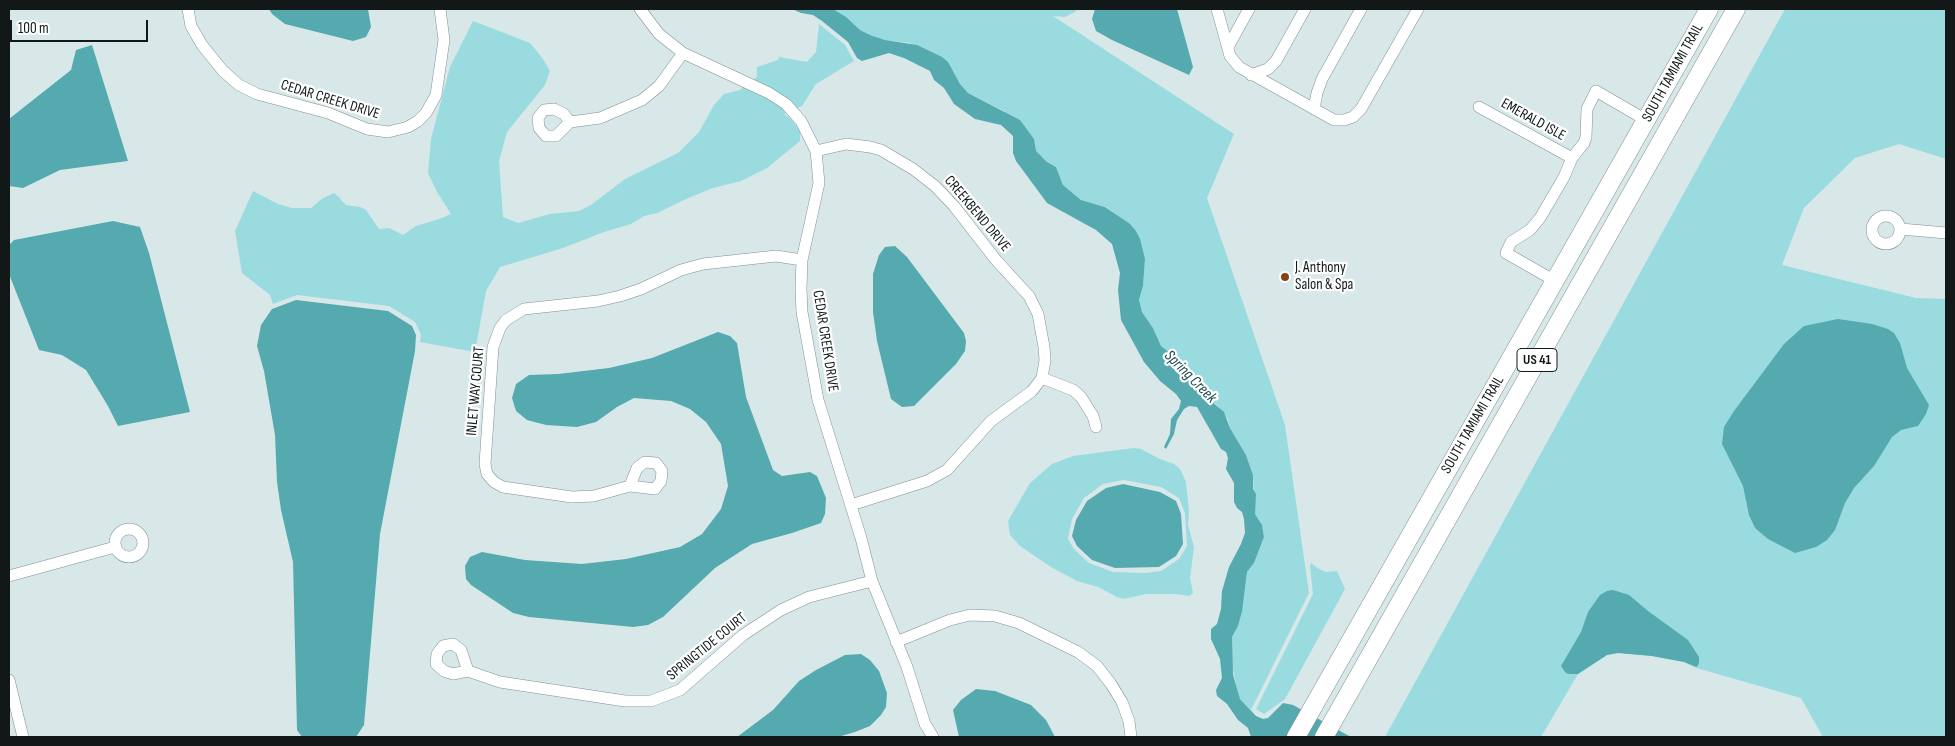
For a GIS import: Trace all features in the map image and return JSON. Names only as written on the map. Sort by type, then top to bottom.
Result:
[{"type":"main road","name":"SOUTH TAMIAMI TRAIL","points":[[1296,737],[1709,9]]},
{"type":"main road","name":"SOUTH TAMIAMI TRAIL","points":[[1324,737],[1736,9]]},
{"type":"main road","points":[[1366,662],[1395,588],[1464,465],[1460,449]]},
{"type":"street","name":"CEDAR CREEK DRIVE","points":[[188,9],[192,26],[202,45],[223,71],[239,85],[257,94],[328,113],[367,129],[388,132],[408,127],[418,121],[426,113],[436,95],[444,40],[440,9]]},
{"type":"street","name":"CEDAR CREEK DRIVE","points":[[640,9],[659,34],[683,53],[769,93],[786,104],[801,121],[816,151],[819,172],[818,188],[802,260],[802,312],[818,400],[851,505],[872,581],[919,700],[926,724],[933,737]]},
{"type":"street","points":[[1217,9],[1233,61],[1251,75],[1334,120],[1344,120],[1361,109],[1418,9]]},
{"type":"street","points":[[1228,46],[1249,9]]},
{"type":"street","points":[[1251,75],[1268,69],[1276,61],[1305,9]]},
{"type":"street","points":[[1314,109],[1322,78],[1361,9]]},
{"type":"street","points":[[570,122],[600,118],[642,100],[663,82],[683,53]]},
{"type":"street","name":"EMERALD ISLE","points":[[1555,281],[1506,253],[1511,242],[1530,230],[1540,218],[1564,177],[1572,158],[1584,144],[1587,109],[1596,91],[1646,120]]},
{"type":"street","name":"EMERALD ISLE","points":[[1479,107],[1572,158]]},
{"type":"street","name":"CREEKBEND DRIVE","points":[[816,151],[846,144],[881,150],[913,169],[945,196],[996,260],[1022,287],[1034,305],[1038,314],[1044,348],[1045,360],[1042,378]]},
{"type":"street","points":[[1901,229],[1946,233]]},
{"type":"street","name":"INLET WAY COURT","points":[[630,486],[594,496],[572,497],[503,487],[494,482],[487,474],[485,464],[494,347],[500,328],[514,314],[524,310],[598,301],[620,296],[681,270],[702,264],[776,256],[802,260]]},
{"type":"street","points":[[851,505],[927,481],[942,473],[957,460],[991,421],[1032,391],[1042,378],[1073,390],[1081,397],[1094,416],[1096,427]]},
{"type":"street","points":[[9,576],[115,547]]},
{"type":"street","name":"SPRINGTIDE COURT","points":[[468,671],[500,682],[625,701],[651,701],[680,690],[743,635],[781,610],[809,597],[872,581]]},
{"type":"street","points":[[896,642],[950,620],[970,616],[995,616],[1019,623],[1078,652],[1097,666],[1122,702],[1129,721],[1131,737]]},
{"type":"street","points":[[9,680],[23,737]]},
{"type":"street","name":"CEDAR CREEK DRIVE","points":[[924,737],[926,724]]},
{"type":"shaded area","points":[[269,9],[368,9],[371,27],[366,37],[353,41],[285,24],[272,14]]},
{"type":"shaded area","points":[[792,9],[833,9],[846,17],[860,30],[870,35],[885,40],[917,45],[942,57],[948,62],[960,84],[968,93],[1020,120],[1034,139],[1036,151],[1047,162],[1056,167],[1063,185],[1081,200],[1105,207],[1129,223],[1136,231],[1145,259],[1143,286],[1139,300],[1142,312],[1153,328],[1161,346],[1174,356],[1192,385],[1224,412],[1230,428],[1246,455],[1253,475],[1253,489],[1256,494],[1255,514],[1262,525],[1264,537],[1254,563],[1247,572],[1242,612],[1232,637],[1233,675],[1240,699],[1256,716],[1263,719],[1268,718],[1283,703],[1293,705],[1351,737],[1251,737],[1248,728],[1238,720],[1227,704],[1217,696],[1216,690],[1222,678],[1220,659],[1211,639],[1211,629],[1217,624],[1221,609],[1222,591],[1229,567],[1245,533],[1244,519],[1242,512],[1234,502],[1234,483],[1226,469],[1228,458],[1226,452],[1221,449],[1197,407],[1189,406],[1184,409],[1177,420],[1174,434],[1166,449],[1164,447],[1170,434],[1171,419],[1179,409],[1181,401],[1144,362],[1121,320],[1118,290],[1120,273],[1112,244],[1096,230],[1047,203],[1016,161],[1013,153],[1013,136],[1001,125],[975,119],[954,104],[944,88],[934,80],[930,71],[889,53],[862,61],[857,58],[848,42],[822,21],[813,15]]},
{"type":"shaded area","points":[[833,9],[1077,9],[1065,17],[1053,16],[1234,134],[1207,198],[1285,425],[1309,593],[1251,710],[1240,699],[1237,690],[1232,665],[1231,644],[1242,612],[1247,572],[1254,563],[1264,537],[1262,525],[1255,514],[1253,475],[1246,455],[1230,428],[1228,419],[1218,406],[1192,385],[1174,356],[1161,346],[1153,328],[1138,304],[1143,286],[1145,259],[1129,223],[1106,207],[1081,200],[1063,185],[1056,167],[1035,151],[1034,145],[1004,111],[968,93],[960,84],[953,71],[910,43],[885,40],[860,30]]},
{"type":"shaded area","points":[[1095,9],[1177,9],[1193,67],[1189,75],[1096,31],[1092,19]]},
{"type":"shaded area","points":[[1785,9],[1946,9],[1946,159],[1899,144],[1855,158],[1804,208],[1782,265],[1916,298],[1946,299],[1946,737],[1823,737],[1801,698],[1693,667],[1684,662],[1652,656],[1618,653],[1607,655],[1578,674],[1541,737],[1385,737]]},
{"type":"shaded area","points":[[473,21],[530,43],[550,71],[545,85],[507,132],[499,161],[503,217],[518,223],[550,214],[579,211],[591,205],[625,179],[678,153],[699,132],[714,105],[724,94],[740,90],[757,77],[757,67],[778,60],[779,57],[807,62],[816,52],[819,24],[845,45],[854,61],[816,84],[802,106],[784,114],[791,119],[800,131],[800,141],[767,168],[741,181],[713,188],[657,213],[644,216],[631,224],[563,248],[500,267],[486,291],[475,352],[420,342],[421,334],[415,322],[389,306],[297,295],[273,304],[270,295],[242,273],[235,231],[253,191],[278,204],[292,208],[311,208],[323,198],[334,193],[346,205],[366,210],[379,229],[389,228],[403,235],[416,226],[451,214],[428,173],[431,139],[450,67]]},
{"type":"shaded area","points":[[92,45],[128,161],[60,170],[23,188],[9,186],[9,119],[71,70],[76,50]]},
{"type":"shaded area","points":[[113,221],[140,227],[149,253],[190,412],[118,426],[86,370],[62,355],[39,350],[9,274],[9,245],[14,240]]},
{"type":"shaded area","points":[[895,246],[907,257],[964,333],[966,341],[965,351],[956,364],[914,406],[902,407],[891,399],[877,341],[873,312],[873,274],[879,255],[885,247]]},
{"type":"shaded area","points":[[296,300],[388,311],[412,326],[416,335],[415,351],[380,534],[364,725],[356,737],[302,737],[297,730],[293,562],[281,510],[277,482],[275,435],[264,371],[257,346],[261,325],[272,309]]},
{"type":"shaded area","points":[[1838,319],[1872,324],[1894,333],[1900,343],[1907,368],[1929,405],[1926,414],[1918,426],[1901,430],[1892,437],[1874,466],[1854,488],[1845,503],[1835,530],[1827,540],[1816,547],[1795,553],[1768,539],[1755,528],[1749,515],[1743,486],[1722,444],[1724,427],[1784,344],[1804,326]]},
{"type":"shaded area","points":[[718,332],[730,336],[737,343],[746,397],[773,470],[782,476],[810,472],[817,476],[826,498],[825,514],[821,523],[752,544],[715,568],[663,617],[648,625],[633,627],[529,617],[513,613],[471,585],[466,579],[465,566],[470,557],[482,552],[525,560],[582,564],[626,559],[680,547],[702,534],[721,509],[728,486],[721,444],[706,422],[690,409],[671,401],[634,398],[596,422],[577,427],[546,425],[527,420],[516,411],[512,398],[516,384],[529,375],[558,374],[609,368],[652,358]]},
{"type":"shaded area","points":[[1134,448],[1141,449],[1174,464],[1180,469],[1186,482],[1189,511],[1188,525],[1194,547],[1190,578],[1193,593],[1189,596],[1146,594],[1124,599],[1117,597],[1098,587],[1077,581],[1051,567],[1020,546],[1010,535],[1008,521],[1030,483],[1052,464],[1073,456]],"holes":[[[1124,480],[1161,487],[1179,498],[1185,513],[1187,546],[1179,559],[1161,571],[1145,573],[1113,572],[1089,563],[1074,549],[1068,539],[1072,519],[1084,498],[1103,484]]]},
{"type":"shaded area","points":[[1123,484],[1160,492],[1176,501],[1181,514],[1183,544],[1176,556],[1159,567],[1115,568],[1092,560],[1077,546],[1072,536],[1076,520],[1087,501],[1106,488]]},
{"type":"shaded area","points":[[1311,563],[1326,572],[1337,571],[1345,589],[1285,699],[1264,714],[1256,709],[1313,594]]},
{"type":"shaded area","points":[[1613,590],[1629,595],[1688,640],[1699,657],[1697,667],[1684,662],[1652,656],[1618,653],[1607,655],[1578,674],[1568,674],[1565,672],[1561,666],[1581,632],[1588,612],[1600,595]]},
{"type":"shaded area","points":[[861,654],[870,660],[879,671],[887,693],[886,707],[870,726],[838,737],[737,737],[773,710],[799,681],[845,655]]},
{"type":"shaded area","points":[[976,689],[995,691],[1031,705],[1046,720],[1055,737],[959,737],[953,710],[961,700]]},
{"type":"place","name":"J. Anthony Salon & Spa","points":[[1285,277]]},
{"type":"water label","name":"Spring Creek","points":[[1190,377]]}]
